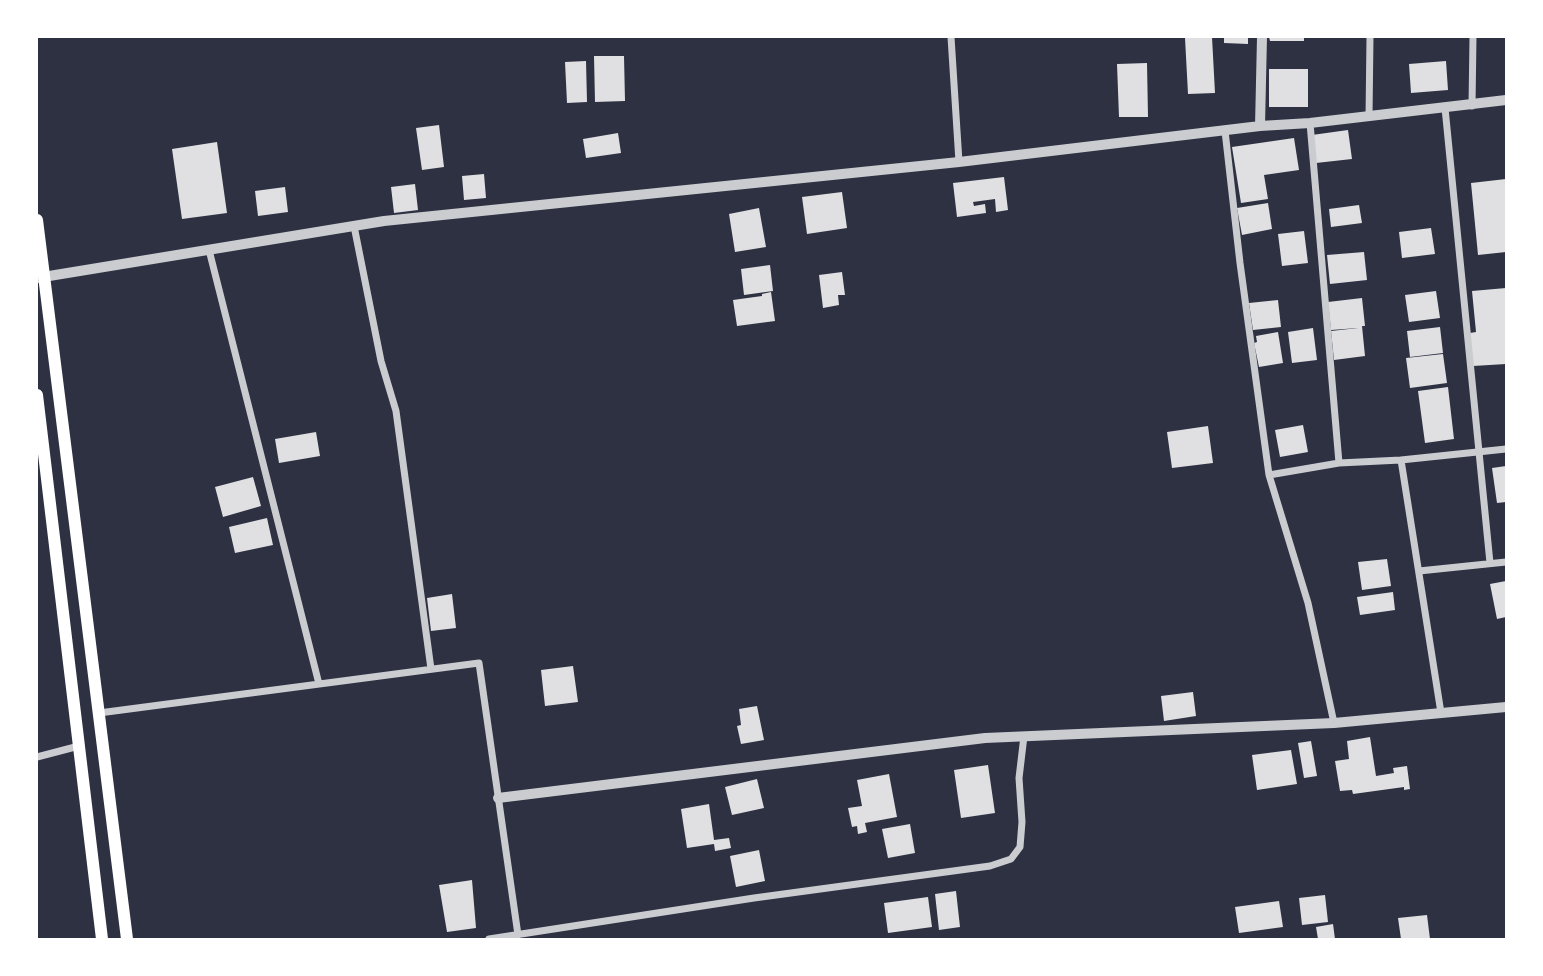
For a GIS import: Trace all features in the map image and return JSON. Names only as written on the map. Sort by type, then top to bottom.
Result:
[{"type":"highway","points":[[37,220],[40,277],[127,939]]},
{"type":"highway","points":[[37,395],[103,939]]},
{"type":"street","points":[[951,37],[959,162]]},
{"type":"street","points":[[1260,126],[1262,37]]},
{"type":"street","points":[[1369,117],[1370,37]]},
{"type":"street","points":[[1472,106],[1473,37]]},
{"type":"street","points":[[40,277],[384,221],[959,162],[1260,126],[1310,124],[1472,106],[1506,100]]},
{"type":"street","points":[[1444,108],[1490,563]]},
{"type":"street","points":[[1310,124],[1339,463]]},
{"type":"street","points":[[1225,131],[1269,475],[1308,603],[1334,723]]},
{"type":"street","points":[[354,226],[381,361],[396,411],[431,669]]},
{"type":"street","points":[[209,250],[319,684]]},
{"type":"street","points":[[1269,475],[1339,463],[1401,460],[1506,449]]},
{"type":"street","points":[[1401,460],[1441,713]]},
{"type":"street","points":[[1419,571],[1506,562]]},
{"type":"street","points":[[99,713],[479,663],[518,935]]},
{"type":"street","points":[[498,798],[971,740],[1334,723],[1506,707]]},
{"type":"street","points":[[489,939],[754,898],[990,866],[1011,859],[1020,847],[1019,778],[1024,736]]},
{"type":"street","points":[[37,757],[79,746]]},
{"type":"building","points":[[1212,37],[1215,93],[1188,94],[1185,38]]},
{"type":"building","points":[[1224,37],[1248,37],[1248,44],[1224,43]]},
{"type":"building","points":[[1269,37],[1304,37],[1304,41],[1270,41]]},
{"type":"building","points":[[594,56],[624,56],[625,101],[595,102]]},
{"type":"building","points":[[586,61],[587,102],[567,103],[565,62]]},
{"type":"building","points":[[1446,61],[1448,90],[1411,93],[1409,64]]},
{"type":"building","points":[[1147,63],[1148,117],[1119,117],[1117,64]]},
{"type":"building","points":[[1269,69],[1308,69],[1308,107],[1269,107]]},
{"type":"building","points":[[439,125],[444,167],[422,170],[416,128]]},
{"type":"building","points":[[1348,130],[1352,159],[1316,163],[1312,135]]},
{"type":"building","points":[[618,133],[621,153],[586,158],[583,139]]},
{"type":"building","points":[[1294,138],[1299,170],[1264,175],[1268,199],[1241,203],[1232,147]]},
{"type":"building","points":[[217,142],[227,213],[182,219],[172,149]]},
{"type":"building","points":[[484,174],[486,198],[464,200],[462,176]]},
{"type":"building","points":[[1004,177],[1008,210],[996,212],[995,199],[973,202],[974,206],[985,204],[986,213],[957,217],[953,183]]},
{"type":"building","points":[[1506,179],[1506,252],[1478,255],[1471,183]]},
{"type":"building","points":[[415,184],[418,210],[394,213],[391,187]]},
{"type":"building","points":[[285,187],[288,212],[258,216],[255,191]]},
{"type":"building","points":[[842,192],[847,228],[807,234],[802,197]]},
{"type":"building","points":[[1268,203],[1272,229],[1242,235],[1237,208]]},
{"type":"building","points":[[1359,205],[1362,223],[1331,227],[1329,209]]},
{"type":"building","points":[[759,208],[766,247],[735,252],[729,214]]},
{"type":"building","points":[[1431,228],[1435,254],[1402,258],[1399,232]]},
{"type":"building","points":[[1304,231],[1308,263],[1282,266],[1278,234]]},
{"type":"building","points":[[1364,252],[1367,280],[1330,284],[1327,255]]},
{"type":"building","points":[[770,265],[773,291],[744,295],[741,269]]},
{"type":"building","points":[[842,272],[845,295],[838,295],[839,305],[823,308],[819,275]]},
{"type":"building","points":[[1506,288],[1506,364],[1473,366],[1470,333],[1476,332],[1472,291]]},
{"type":"building","points":[[1436,291],[1440,318],[1409,322],[1405,295]]},
{"type":"building","points":[[771,292],[775,321],[737,326],[733,300]]},
{"type":"building","points":[[1362,298],[1365,356],[1334,360],[1331,331],[1358,328],[1331,330],[1328,302]]},
{"type":"building","points":[[1278,300],[1281,327],[1253,330],[1249,303]]},
{"type":"building","points":[[1440,327],[1443,353],[1410,357],[1407,331]]},
{"type":"building","points":[[1313,328],[1317,360],[1292,363],[1288,332]]},
{"type":"building","points":[[1278,332],[1283,363],[1259,367],[1254,343],[1257,342],[1256,336]]},
{"type":"building","points":[[1443,354],[1447,383],[1410,388],[1406,358]]},
{"type":"building","points":[[1448,387],[1454,439],[1425,443],[1418,391]]},
{"type":"building","points":[[1303,425],[1308,452],[1280,457],[1275,430]]},
{"type":"building","points":[[1208,426],[1213,463],[1172,468],[1167,432]]},
{"type":"building","points":[[316,432],[320,456],[279,463],[275,439]]},
{"type":"building","points":[[1506,466],[1506,502],[1497,503],[1492,468]]},
{"type":"building","points":[[253,477],[261,506],[223,517],[215,487]]},
{"type":"building","points":[[267,518],[273,545],[235,553],[229,527]]},
{"type":"building","points":[[1387,559],[1391,586],[1362,590],[1358,562]]},
{"type":"building","points":[[1506,581],[1506,617],[1497,619],[1490,584]]},
{"type":"building","points":[[1393,592],[1395,610],[1360,615],[1357,597]]},
{"type":"building","points":[[452,594],[456,628],[431,631],[427,598]]},
{"type":"building","points":[[573,666],[578,702],[545,706],[541,670]]},
{"type":"building","points":[[1193,692],[1196,716],[1164,721],[1161,696]]},
{"type":"building","points":[[757,706],[764,740],[741,744],[737,726],[741,725],[739,709]]},
{"type":"building","points":[[1370,737],[1376,776],[1394,773],[1393,768],[1407,766],[1410,789],[1404,790],[1404,787],[1353,794],[1352,790],[1340,791],[1335,761],[1349,759],[1347,741]]},
{"type":"building","points":[[1311,741],[1317,776],[1304,778],[1298,743]]},
{"type":"building","points":[[1291,750],[1297,784],[1257,790],[1252,755]]},
{"type":"building","points":[[988,765],[995,813],[961,818],[954,770]]},
{"type":"building","points":[[889,774],[897,817],[865,823],[867,832],[858,834],[857,826],[852,827],[848,808],[862,806],[857,780]]},
{"type":"building","points":[[757,779],[764,808],[732,815],[725,787]]},
{"type":"building","points":[[709,804],[714,840],[729,838],[731,848],[715,851],[714,844],[687,848],[681,809]]},
{"type":"building","points":[[910,824],[915,853],[888,858],[882,829]]},
{"type":"building","points":[[759,850],[765,881],[736,887],[730,856]]},
{"type":"building","points":[[472,880],[476,928],[447,932],[439,885]]},
{"type":"building","points":[[956,891],[960,927],[939,930],[935,894]]},
{"type":"building","points":[[1325,895],[1328,922],[1302,925],[1299,898]]},
{"type":"building","points":[[928,897],[932,927],[888,933],[884,903]]},
{"type":"building","points":[[1279,901],[1283,927],[1239,933],[1235,907]]},
{"type":"building","points":[[1427,915],[1430,939],[1401,939],[1398,918]]},
{"type":"building","points":[[1333,924],[1335,939],[1318,939],[1316,927]]}]
